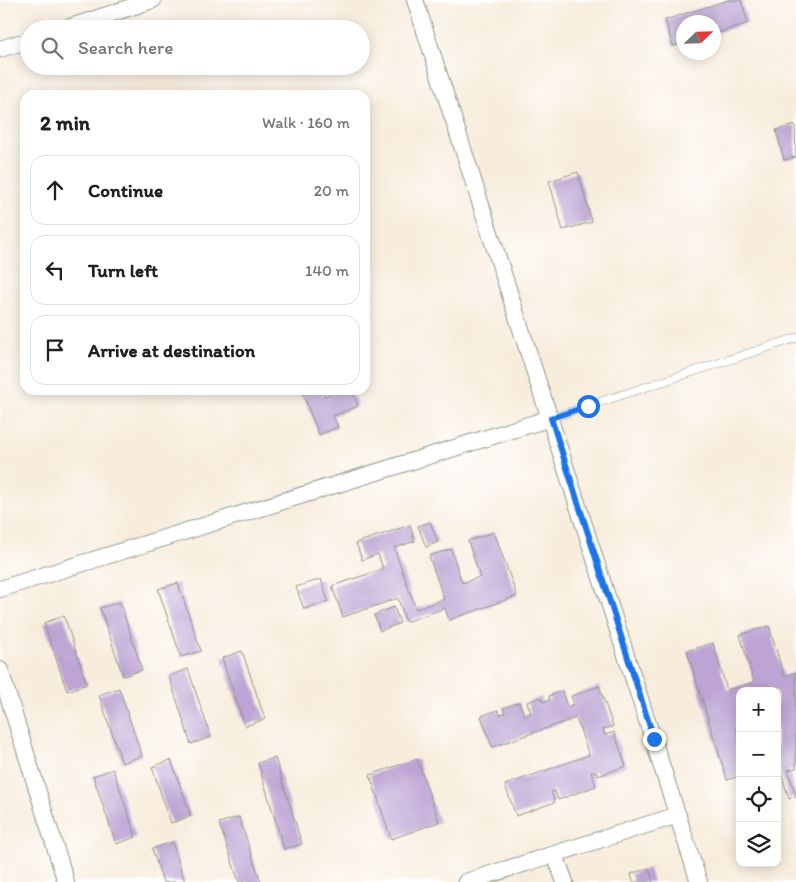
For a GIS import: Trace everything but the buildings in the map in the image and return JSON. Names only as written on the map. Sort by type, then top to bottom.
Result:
[{"type":"street","points":[[92,20],[153,0]]},
{"type":"street","points":[[415,0],[699,882]]},
{"type":"street","points":[[0,49],[20,43]]},
{"type":"street","points":[[0,589],[551,418]]},
{"type":"street","points":[[0,670],[66,882]]},
{"type":"street","points":[[466,882],[678,815]]},
{"type":"street","points":[[555,855],[565,882]]},
{"type":"lane","points":[[551,418],[796,338]]},
{"type":"route","points":[[588,406],[551,418],[654,739]]}]
